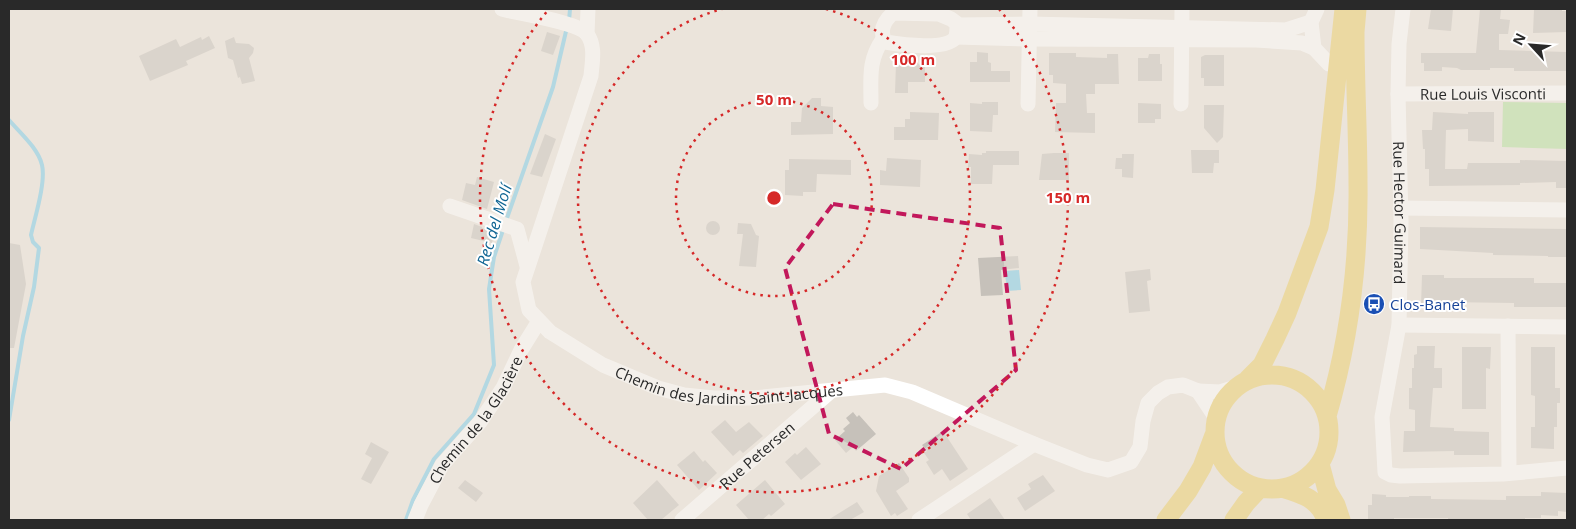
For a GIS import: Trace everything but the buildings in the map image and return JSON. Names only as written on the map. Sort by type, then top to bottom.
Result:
[{"type":"main road","points":[[1313,241],[1312,225],[1335,9]]},
{"type":"main road","points":[[1166,520],[1188,491],[1202,467],[1224,401],[1262,366],[1287,313],[1318,227],[1325,190],[1344,9]]},
{"type":"main road","points":[[1327,416],[1336,385],[1350,308],[1356,246],[1358,185],[1354,32],[1357,9]]},
{"type":"main road","points":[[1234,520],[1272,489],[1297,484],[1309,475],[1320,464],[1329,441],[1327,416],[1322,403],[1314,392],[1302,383],[1290,377],[1276,374],[1262,375],[1242,383]]},
{"type":"main road","points":[[1215,427],[1217,450],[1233,475],[1245,483],[1304,495],[1318,505],[1326,520]]},
{"type":"main road","points":[[1320,464],[1327,490],[1341,520]]},
{"type":"main road","points":[[1249,520],[1272,489]]},
{"type":"street","points":[[502,9],[575,27]]},
{"type":"street","name":"Chemin des Jardins Saint-Jacques","points":[[588,9],[575,27],[593,48],[591,76],[523,282],[529,310],[539,321],[550,332],[603,365],[658,388],[684,395],[714,398],[753,398],[885,385],[912,392],[1034,444],[1087,465],[1108,470],[1131,462],[1140,447],[1143,421],[1148,403],[1158,393],[1168,387],[1183,385],[1198,391],[1220,392],[1242,383]]},
{"type":"street","points":[[1028,104],[1030,9]]},
{"type":"street","points":[[1181,104],[1182,9]]},
{"type":"street","name":"Rue Hector Guimard","points":[[1403,9],[1399,44],[1398,94],[1400,208],[1399,325],[1382,417],[1385,472],[1400,476],[1509,473],[1567,468]]},
{"type":"street","points":[[871,103],[872,59],[883,39],[882,27],[886,19],[893,13],[939,14],[951,18],[956,30],[952,42],[942,46],[885,42],[883,39]]},
{"type":"street","points":[[956,30],[1181,33],[1286,30],[1314,15],[1314,48]]},
{"type":"street","points":[[1181,33],[1302,43],[1314,48],[1329,64]]},
{"type":"street","name":"Rue Louis Visconti","points":[[1398,94],[1567,93]]},
{"type":"street","points":[[450,206],[517,229],[528,268]]},
{"type":"street","points":[[1400,208],[1567,210]]},
{"type":"street","name":"Chemin de la Glacière","points":[[415,520],[442,465],[480,422],[503,388],[521,350],[539,321]]},
{"type":"street","points":[[1399,325],[1567,327]]},
{"type":"street","points":[[1508,326],[1509,473]]},
{"type":"street","name":"Rue Petersen","points":[[682,520],[832,391]]},
{"type":"street","points":[[1198,391],[1215,427]]},
{"type":"street","points":[[919,520],[1034,444]]},
{"type":"highlighted area","points":[[833,204],[1000,228],[1016,370],[901,469],[829,434],[785,268]]},
{"type":"green space","points":[[1503,102],[1567,103],[1567,149],[1502,147]]},
{"type":"water","points":[[1019,270],[1021,290],[1007,291],[1005,271]]},
{"type":"waterway","name":"Rec del Molí","points":[[569,21],[570,9]]},
{"type":"waterway","name":"Rec del Molí","points":[[506,221],[553,87],[567,27]]},
{"type":"waterway","points":[[9,120],[37,153],[43,172],[40,200],[31,235],[33,242],[39,248],[34,287],[23,336],[9,420]]},
{"type":"waterway","name":"Rec del Molí","points":[[406,520],[413,500],[434,459],[474,414],[494,365],[489,289],[494,257],[504,227]]},
{"type":"place","name":"Clos-Banet","points":[[1374,304]]}]
